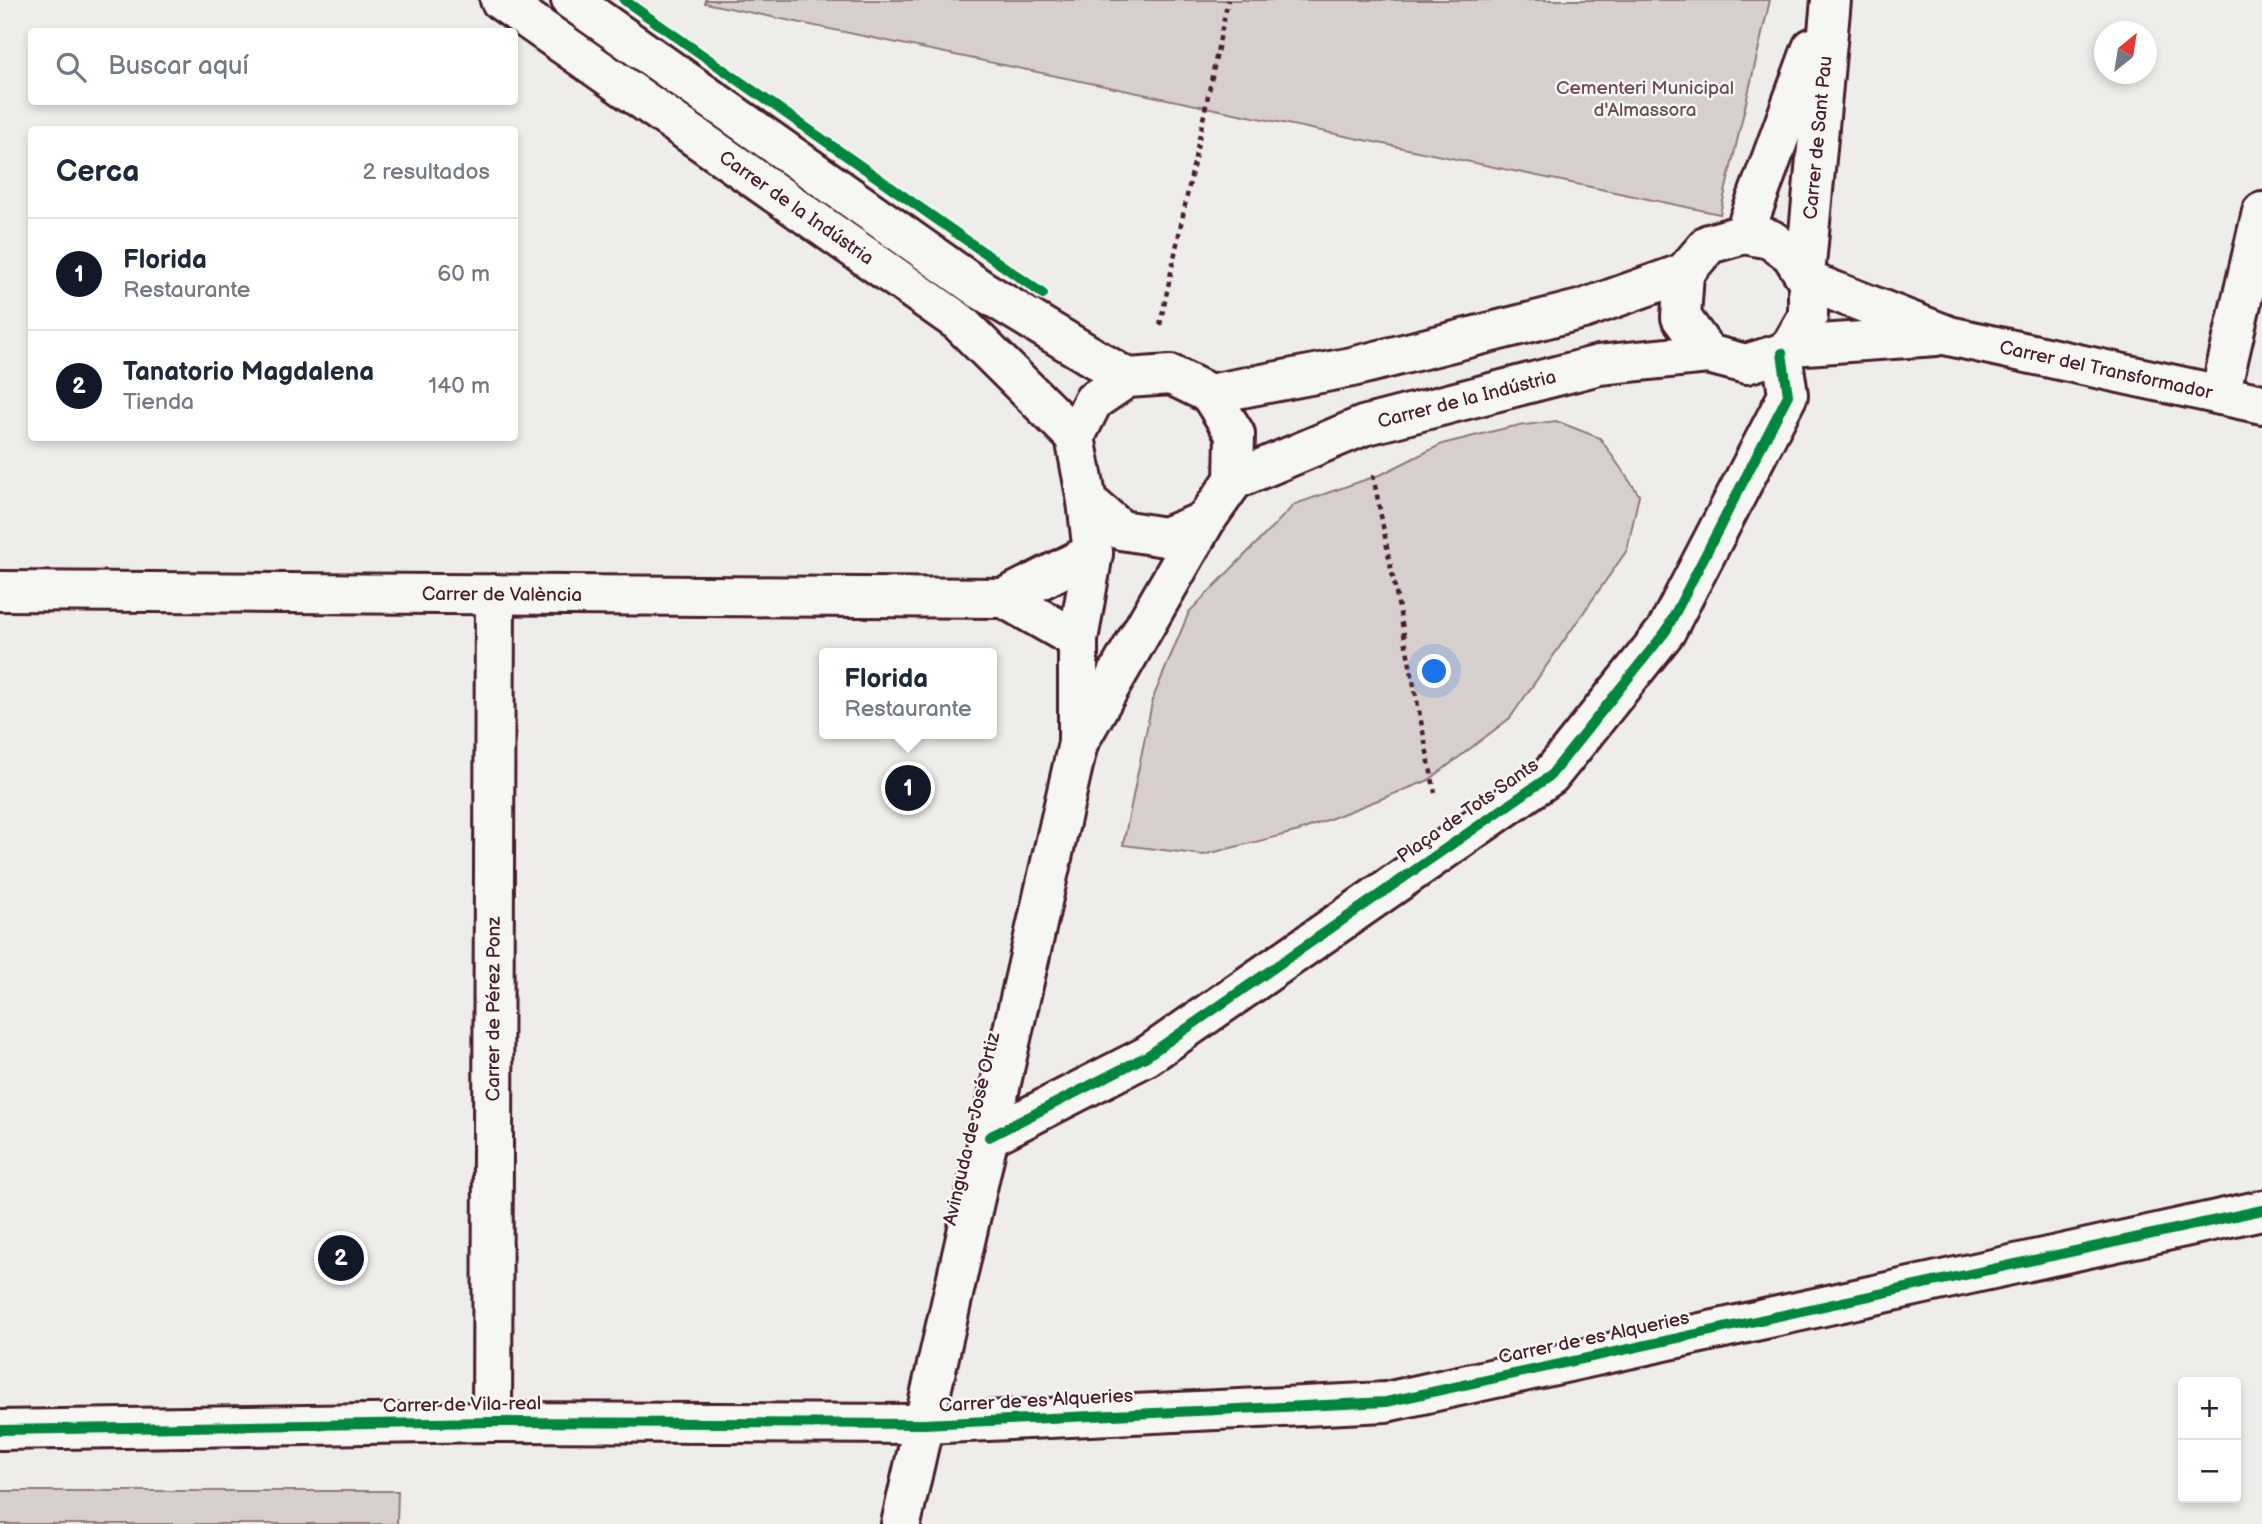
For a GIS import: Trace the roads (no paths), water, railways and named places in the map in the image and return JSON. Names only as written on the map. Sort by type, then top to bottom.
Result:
[{"type":"street","name":"Carrer de la Indústria","points":[[499,0],[959,322],[1075,437]]},
{"type":"street","name":"Carrer de la Indústria","points":[[571,0],[980,289],[1127,379]]},
{"type":"street","name":"Carrer de Sant Pau","points":[[1744,234],[1830,0]]},
{"type":"street","name":"Carrer de Sant Pau","points":[[1807,278],[1830,0]]},
{"type":"street","points":[[2220,395],[2262,212]]},
{"type":"street","points":[[1210,394],[1352,367],[1570,312],[1684,273],[1709,244],[1744,234],[1770,239],[1791,254],[1807,278],[1808,316],[1787,349],[1746,364],[1708,354],[1681,317],[1684,273]]},
{"type":"street","name":"Carrer del Transformador","points":[[1807,278],[1949,336],[2262,404]]},
{"type":"street","name":"Carrer del Transformador","points":[[1787,349],[1949,336]]},
{"type":"street","name":"Plaça de Tots Sants","points":[[989,1137],[1147,1056],[1550,776],[1666,631],[1788,395],[1787,349]]},
{"type":"street","name":"Carrer de la Indústria","points":[[1234,480],[1363,426],[1599,365],[1708,354]]},
{"type":"street","points":[[1171,374],[1210,394],[1235,434],[1234,480],[1205,521],[1165,537],[1121,530],[1087,501],[1075,437],[1093,401],[1127,379],[1171,374]]},
{"type":"street","name":"Avinguda de José Ortiz","points":[[901,1524],[1078,743],[1078,640],[1093,553],[1087,501]]},
{"type":"street","name":"Avinguda de José Ortiz","points":[[1078,743],[1205,521]]},
{"type":"street","name":"Carrer de València","points":[[0,592],[1004,598],[1093,553]]},
{"type":"street","name":"Carrer de Pérez Ponz","points":[[492,1422],[495,594]]},
{"type":"street","name":"Carrer de València","points":[[1004,598],[1078,640]]},
{"type":"street","name":"Carrer de es Alqueries","points":[[924,1424],[1386,1402],[2262,1210]]},
{"type":"street","name":"Carrer de Vila-real","points":[[0,1430],[492,1422],[924,1424]]},
{"type":"place","name":"Florida","points":[[908,788]]},
{"type":"place","name":"Tanatorio Magdalena","points":[[341,1258]]},
{"type":"park label","name":"Cementeri Municipal d'Almassora","points":[[1645,99]]}]
